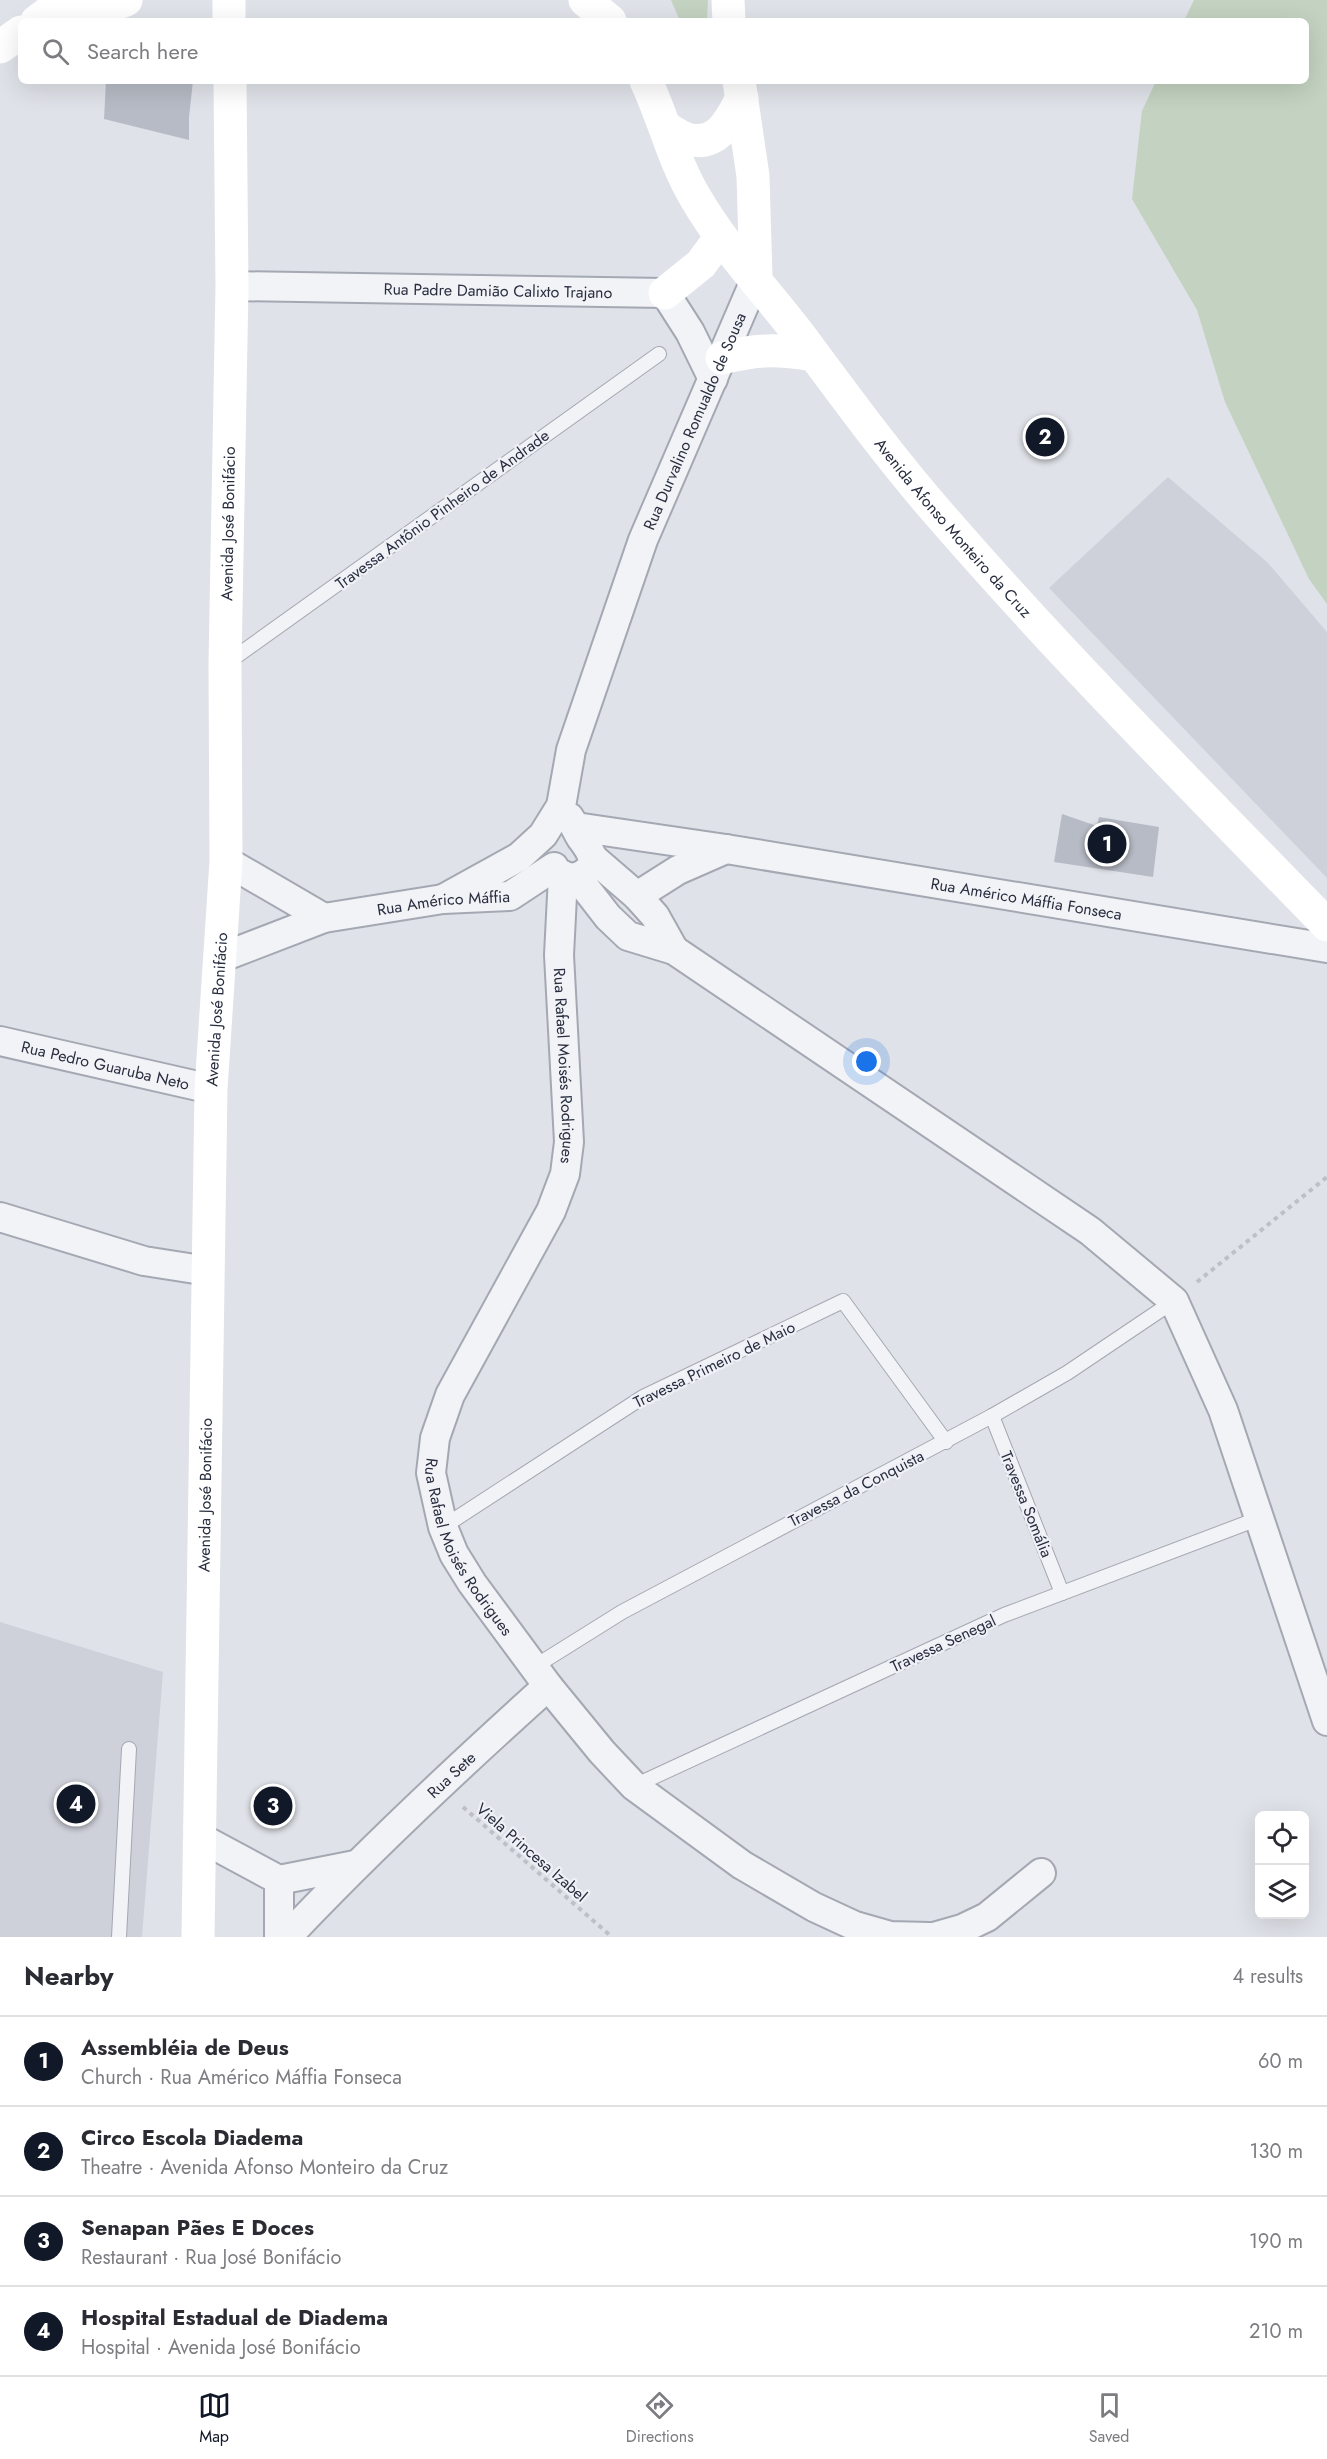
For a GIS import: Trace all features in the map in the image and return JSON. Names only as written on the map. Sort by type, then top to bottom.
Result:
[{"type":"street","points":[[41,18],[66,0]]},
{"type":"street","points":[[77,18],[126,0]]},
{"type":"street","points":[[229,0],[229,18]]},
{"type":"street","points":[[585,0],[606,18]]},
{"type":"street","points":[[728,0],[729,18]]},
{"type":"street","name":"Avenida José Bonifácio","points":[[198,1937],[211,1089],[226,861],[225,664],[232,286],[230,84]]},
{"type":"street","name":"Avenida Afonso Monteiro da Cruz","points":[[647,84],[666,128],[675,161],[720,238],[756,279],[936,512],[1013,598],[1327,925]]},
{"type":"street","points":[[666,128],[687,139],[702,141],[717,135],[728,125],[740,90]]},
{"type":"street","name":"Rua Durvalino Romualdo de Sousa","points":[[572,850],[571,750],[643,540],[756,279],[753,176],[740,90]]},
{"type":"street","points":[[720,238],[701,264],[665,292],[690,332],[717,368],[753,351],[776,349],[814,355]]},
{"type":"street","name":"Rua Padre Damião Calixto Trajano","points":[[232,286],[665,292]]},
{"type":"street","points":[[443,898],[519,856],[543,834],[572,850],[637,896],[655,916],[674,950]]},
{"type":"street","points":[[637,896],[678,870],[726,849]]},
{"type":"street","name":"Rua Américo Máffia Fonseca","points":[[572,850],[726,849],[1327,948]]},
{"type":"street","points":[[572,850],[608,917],[628,936],[674,950],[1090,1231],[1174,1301],[1223,1410],[1327,1721]]},
{"type":"street","name":"Rua Américo Máffia","points":[[220,958],[324,918],[443,898],[510,896],[572,850]]},
{"type":"street","name":"Rua Rafael Moisés Rodrigues","points":[[572,850],[559,956],[569,1142],[565,1174],[551,1211],[450,1395],[435,1438],[431,1473],[443,1527],[454,1554],[472,1583],[541,1676],[602,1752],[634,1786],[742,1865],[814,1907],[855,1926],[890,1936],[932,1937],[962,1929],[987,1917],[1041,1873]]},
{"type":"street","points":[[226,861],[324,918]]},
{"type":"street","name":"Rua Pedro Guaruba Neto","points":[[0,1041],[211,1089]]},
{"type":"street","points":[[0,1217],[144,1261],[208,1271]]},
{"type":"street","name":"Rua Sete","points":[[287,1937],[438,1785],[541,1676]]},
{"type":"street","points":[[199,1838],[279,1880],[356,1865]]},
{"type":"street","points":[[279,1880],[279,1937]]},
{"type":"lane","name":"Travessa Antônio Pinheiro de Andrade","points":[[225,664],[659,354]]},
{"type":"lane","name":"Travessa Primeiro de Maio","points":[[443,1527],[643,1396],[843,1301],[946,1442]]},
{"type":"lane","name":"Travessa da Conquista","points":[[541,1676],[622,1612],[946,1442],[1067,1373],[1174,1301]]},
{"type":"lane","name":"Travessa Somália","points":[[992,1416],[1062,1593]]},
{"type":"lane","name":"Travessa Senegal","points":[[634,1786],[1004,1615],[1260,1518]]},
{"type":"lane","points":[[119,1937],[129,1749]]},
{"type":"path","points":[[1174,1301],[1327,1177]]},
{"type":"path","name":"Viela Princesa Izabel","points":[[438,1785],[612,1937]]},
{"type":"shaded area","points":[[1168,477],[1268,563],[1327,632],[1327,878],[1049,588]]},
{"type":"shaded area","points":[[0,1622],[163,1672],[142,1937],[0,1937]]},
{"type":"green space","points":[[671,0],[708,0],[707,18],[679,18]]},
{"type":"green space","points":[[1194,0],[1327,0],[1327,604],[1309,579],[1225,402],[1197,310],[1132,199],[1142,111],[1155,84],[1309,84],[1309,18],[1185,18]]},
{"type":"building","points":[[106,84],[193,84],[189,140],[104,119]]},
{"type":"building","points":[[1062,814],[1097,826],[1099,817],[1159,827],[1153,877],[1054,862]]},
{"type":"place","name":"Circo Escola Diadema","points":[[1045,437]]},
{"type":"place","name":"Assembléia de Deus","points":[[1107,844]]},
{"type":"place","name":"Hospital Estadual de Diadema","points":[[76,1804]]},
{"type":"place","name":"Senapan Pães E Doces","points":[[273,1806]]}]
